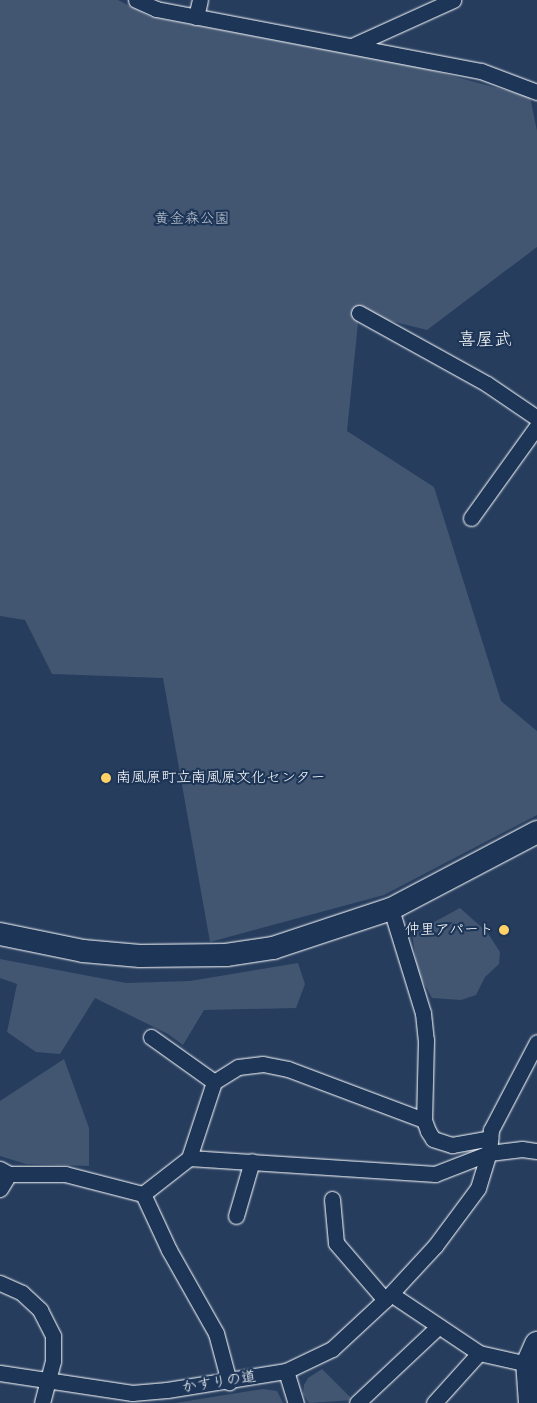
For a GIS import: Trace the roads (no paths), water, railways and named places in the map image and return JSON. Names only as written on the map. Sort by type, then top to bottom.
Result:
[{"type":"main road","points":[[0,934],[83,951],[140,956],[226,955],[273,948],[391,909],[537,832]]},
{"type":"main road","points":[[531,1403],[532,1354]]},
{"type":"street","points":[[136,0],[156,10],[354,45],[387,55],[481,71],[537,92]]},
{"type":"street","points":[[196,17],[200,0]]},
{"type":"street","points":[[354,45],[453,0]]},
{"type":"street","points":[[358,313],[487,384],[537,418]]},
{"type":"street","points":[[471,518],[537,426]]},
{"type":"street","points":[[391,909],[423,1013],[426,1040],[424,1120],[433,1139],[452,1145],[490,1145],[537,1151]]},
{"type":"street","points":[[151,1037],[214,1082]]},
{"type":"street","name":"かすりの道","points":[[0,1373],[50,1380],[111,1397],[166,1397],[286,1371],[332,1349],[388,1297],[435,1246],[478,1188],[490,1145],[491,1130],[537,1042]]},
{"type":"street","points":[[143,1194],[189,1158],[214,1082],[238,1067],[264,1064],[288,1069],[424,1120]]},
{"type":"street","points":[[189,1158],[435,1174],[490,1145]]},
{"type":"street","points":[[236,1216],[252,1162]]},
{"type":"street","points":[[0,1189],[5,1172],[65,1174],[143,1194]]},
{"type":"street","points":[[143,1194],[169,1250],[216,1333],[229,1382]]},
{"type":"street","points":[[332,1199],[336,1243],[388,1297],[439,1326],[479,1353],[532,1354]]},
{"type":"street","points":[[0,1283],[22,1293],[40,1310],[52,1336],[50,1380],[42,1403]]},
{"type":"street","points":[[357,1403],[439,1326]]},
{"type":"street","points":[[434,1403],[479,1353]]},
{"type":"street","points":[[286,1371],[296,1403]]},
{"type":"place","name":"南風原町立南風原文化センター","points":[[106,778]]},
{"type":"place","name":"仲里アパート","points":[[504,930]]},
{"type":"district","name":"喜屋武","points":[[485,340]]},
{"type":"park label","name":"黄金森公園","points":[[192,219]]}]
